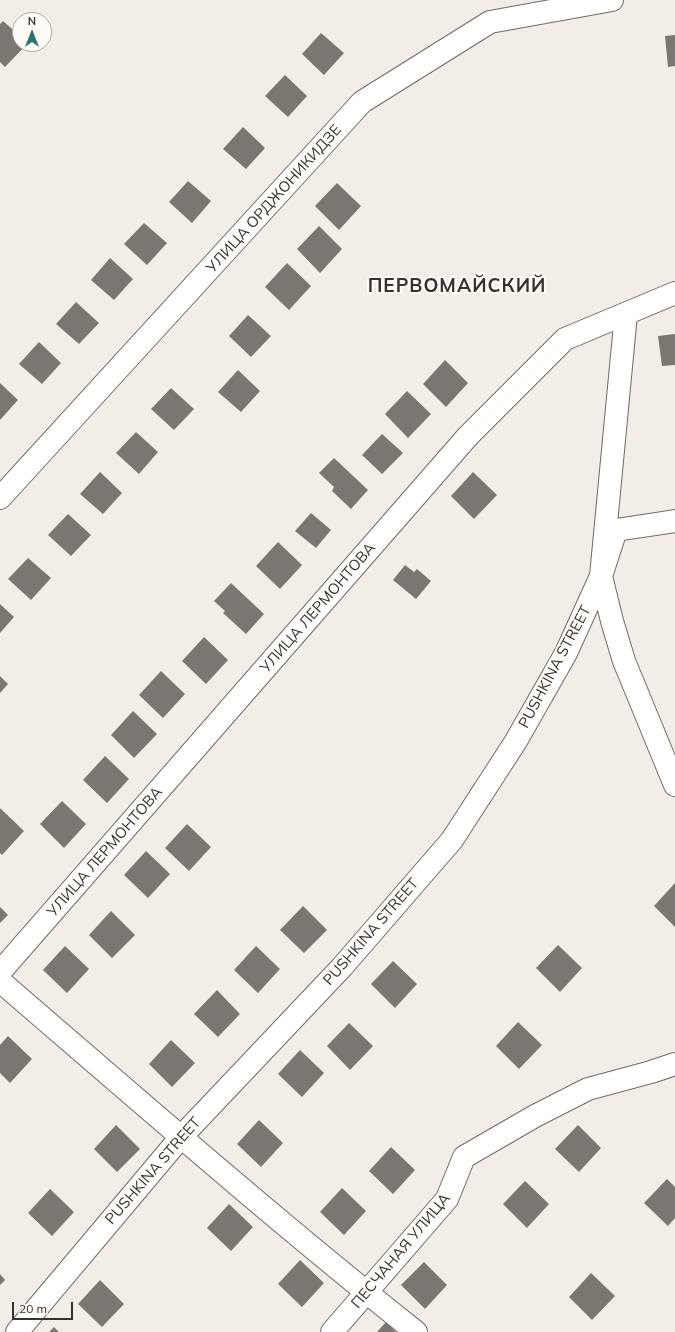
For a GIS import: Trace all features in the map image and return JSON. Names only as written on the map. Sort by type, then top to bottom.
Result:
[{"type":"street","name":"УЛИЦА ОРДЖОНИКИДЗЕ","points":[[0,498],[362,102],[490,22],[612,0]]},
{"type":"street","name":"УЛИЦА ЛЕРМОНТОВА","points":[[0,972],[468,436],[565,339],[675,293]]},
{"type":"street","points":[[626,314],[601,576],[624,662],[675,785]]},
{"type":"street","name":"PUSHKINA STREET","points":[[17,1332],[181,1136],[342,967],[452,840],[516,741],[562,660],[601,576],[616,530],[675,521]]},
{"type":"street","points":[[0,981],[367,1293],[416,1332]]},
{"type":"street","name":"ПЕСЧАНАЯ УЛИЦА","points":[[332,1332],[447,1199],[464,1157],[535,1116],[588,1089],[675,1064]]},
{"type":"building","points":[[3,21],[12,29],[12,52],[19,52],[5,67],[0,62],[0,24]]},
{"type":"building","points":[[321,33],[344,53],[324,75],[302,54]]},
{"type":"building","points":[[675,35],[675,66],[668,67],[665,36]]},
{"type":"building","points":[[285,75],[307,96],[288,117],[265,96]]},
{"type":"building","points":[[243,127],[265,148],[246,169],[223,149]]},
{"type":"building","points":[[188,181],[211,201],[192,223],[169,202]]},
{"type":"building","points":[[337,183],[361,206],[339,230],[315,206]]},
{"type":"building","points":[[144,223],[167,243],[147,265],[124,244]]},
{"type":"building","points":[[319,226],[342,249],[320,273],[297,249]]},
{"type":"building","points":[[110,258],[133,279],[114,300],[91,280]]},
{"type":"building","points":[[287,263],[311,286],[289,310],[265,287]]},
{"type":"building","points":[[76,302],[99,323],[79,344],[56,324]]},
{"type":"building","points":[[248,315],[271,336],[251,357],[229,336]]},
{"type":"building","points":[[675,334],[675,365],[662,366],[658,336]]},
{"type":"building","points":[[39,342],[61,363],[42,384],[19,364]]},
{"type":"building","points":[[445,360],[468,383],[446,407],[423,384]]},
{"type":"building","points":[[238,370],[260,391],[241,412],[218,392]]},
{"type":"building","points":[[0,383],[18,400],[0,420]]},
{"type":"building","points":[[171,388],[194,409],[174,430],[151,409]]},
{"type":"building","points":[[407,391],[431,414],[408,438],[385,414]]},
{"type":"building","points":[[136,432],[158,452],[139,474],[116,453]]},
{"type":"building","points":[[382,434],[403,453],[382,474],[362,455]]},
{"type":"building","points":[[334,458],[368,490],[351,509],[332,491],[334,487],[319,473]]},
{"type":"building","points":[[100,472],[122,493],[103,514],[80,494]]},
{"type":"building","points":[[473,472],[497,495],[474,519],[451,496]]},
{"type":"building","points":[[311,513],[331,530],[316,548],[295,531]]},
{"type":"building","points":[[68,514],[91,535],[71,556],[48,535]]},
{"type":"building","points":[[278,542],[302,565],[280,589],[256,566]]},
{"type":"building","points":[[28,558],[51,578],[31,600],[8,579]]},
{"type":"building","points":[[405,565],[414,572],[417,569],[431,581],[416,599],[393,580]]},
{"type":"building","points":[[231,583],[264,614],[246,634],[223,613],[225,611],[214,601]]},
{"type":"building","points":[[0,604],[14,617],[0,633]]},
{"type":"building","points":[[204,637],[228,660],[206,684],[182,661]]},
{"type":"building","points":[[161,671],[185,694],[163,718],[139,695]]},
{"type":"building","points":[[0,676],[8,684],[0,693]]},
{"type":"building","points":[[133,711],[157,734],[134,758],[111,735]]},
{"type":"building","points":[[105,756],[129,779],[107,803],[83,780]]},
{"type":"building","points":[[62,801],[86,824],[64,848],[40,824]]},
{"type":"building","points":[[0,808],[24,831],[2,855],[0,853]]},
{"type":"building","points":[[187,824],[211,847],[189,871],[165,848]]},
{"type":"building","points":[[146,851],[170,874],[148,898],[124,875]]},
{"type":"building","points":[[675,883],[675,927],[654,906]]},
{"type":"building","points":[[303,906],[327,930],[304,953],[280,930]]},
{"type":"building","points":[[0,907],[8,915],[0,923]]},
{"type":"building","points":[[111,911],[135,935],[112,958],[89,935]]},
{"type":"building","points":[[558,945],[582,968],[560,992],[536,968]]},
{"type":"building","points":[[65,946],[89,969],[67,993],[43,970]]},
{"type":"building","points":[[256,946],[280,969],[258,993],[234,970]]},
{"type":"building","points":[[393,961],[417,984],[395,1008],[371,984]]},
{"type":"building","points":[[217,990],[240,1014],[218,1037],[194,1014]]},
{"type":"building","points":[[518,1022],[542,1045],[519,1069],[496,1046]]},
{"type":"building","points":[[349,1023],[373,1046],[350,1070],[327,1046]]},
{"type":"building","points":[[8,1036],[32,1059],[10,1083],[0,1073],[0,1045]]},
{"type":"building","points":[[171,1040],[195,1063],[172,1087],[149,1064]]},
{"type":"building","points":[[300,1050],[324,1073],[302,1097],[278,1074]]},
{"type":"building","points":[[259,1120],[283,1143],[261,1167],[237,1144]]},
{"type":"building","points":[[116,1125],[140,1149],[117,1172],[94,1149]]},
{"type":"building","points":[[578,1125],[601,1148],[579,1172],[555,1149]]},
{"type":"building","points":[[391,1147],[415,1170],[393,1194],[369,1171]]},
{"type":"building","points":[[667,1179],[675,1187],[675,1218],[668,1226],[644,1203]]},
{"type":"building","points":[[525,1181],[549,1204],[527,1228],[503,1204]]},
{"type":"building","points":[[342,1188],[366,1211],[344,1235],[320,1212]]},
{"type":"building","points":[[50,1189],[74,1212],[52,1236],[28,1213]]},
{"type":"building","points":[[229,1204],[253,1227],[231,1251],[207,1228]]},
{"type":"building","points":[[300,1260],[324,1283],[302,1307],[278,1284]]},
{"type":"building","points":[[424,1262],[447,1285],[425,1309],[401,1285]]},
{"type":"building","points":[[591,1273],[615,1296],[592,1320],[569,1297]]},
{"type":"building","points":[[0,1274],[5,1280],[0,1285]]},
{"type":"building","points":[[100,1280],[124,1304],[102,1327],[78,1304]]},
{"type":"building","points":[[386,1322],[396,1332],[377,1332]]},
{"type":"building","points":[[54,1327],[59,1332],[49,1332]]},
{"type":"district","name":"ПЕРВОМАЙСКИЙ","points":[[457,286]]}]
